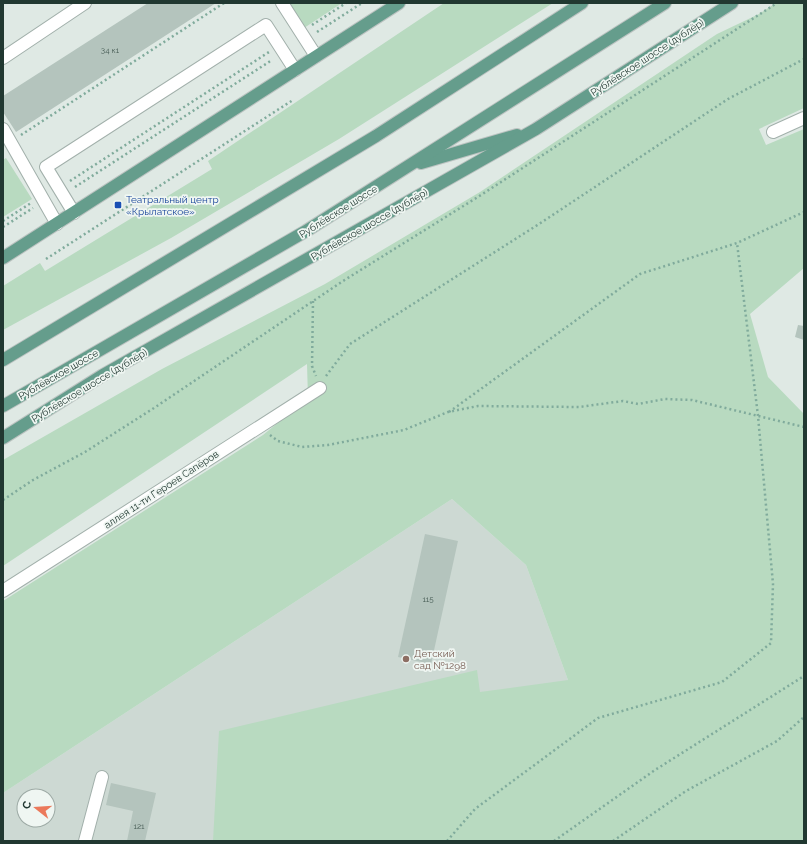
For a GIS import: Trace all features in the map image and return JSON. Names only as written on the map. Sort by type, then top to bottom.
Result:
[{"type":"main road","points":[[3,258],[399,3]]},
{"type":"main road","points":[[3,360],[376,136],[582,3]]},
{"type":"main road","name":"Рублёвское шоссе","points":[[3,406],[306,231],[665,3]]},
{"type":"main road","name":"Рублёвское шоссе (дублёр)","points":[[3,438],[103,375],[536,129],[732,3]]},
{"type":"main road","points":[[406,167],[536,129]]},
{"type":"street","points":[[3,58],[85,3]]},
{"type":"street","points":[[282,3],[316,56]]},
{"type":"street","points":[[74,213],[46,167],[259,29],[266,25],[296,70]]},
{"type":"street","points":[[773,132],[804,118]]},
{"type":"street","points":[[3,129],[42,199],[58,224]]},
{"type":"street","name":"аллея 11-ти Героев Сапёров","points":[[3,591],[320,388]]},
{"type":"street","points":[[85,839],[102,777]]},
{"type":"path","points":[[10,142],[224,3]]},
{"type":"path","points":[[303,35],[346,3]]},
{"type":"path","points":[[303,35],[362,3]]},
{"type":"path","points":[[3,500],[33,480],[85,452],[154,408],[343,281],[481,195],[777,3]]},
{"type":"path","points":[[61,191],[282,49]]},
{"type":"path","points":[[61,191],[282,49]]},
{"type":"path","points":[[320,388],[330,368],[350,344],[539,224],[728,99],[804,59]]},
{"type":"path","points":[[46,260],[293,100]]},
{"type":"path","points":[[3,221],[42,199]]},
{"type":"path","points":[[3,227],[42,199]]},
{"type":"path","points":[[448,412],[640,274],[737,243],[804,212]]},
{"type":"path","points":[[447,841],[475,809],[598,718],[722,682],[771,643],[773,584],[758,416],[737,243]]},
{"type":"path","points":[[313,302],[312,366],[320,388]]},
{"type":"path","points":[[259,426],[278,441],[302,447],[328,445],[404,430],[448,412],[478,406],[579,407],[623,401],[638,404],[665,399],[692,400],[804,427]]},
{"type":"path","points":[[554,841],[656,770],[804,676]]},
{"type":"path","points":[[613,841],[686,791],[777,741],[804,716]]},
{"type":"shaded area","points":[[452,499],[526,565],[568,680],[394,841],[3,841],[3,793]]},
{"type":"green space","points":[[287,3],[342,3],[304,28]]},
{"type":"green space","points":[[444,3],[553,3],[339,139],[171,238],[3,330],[3,286],[40,263],[45,271],[212,169],[208,161]]},
{"type":"green space","points":[[776,3],[804,3],[804,108],[759,129],[766,145],[804,129],[804,268],[750,314],[768,377],[804,414],[804,841],[213,841],[219,731],[477,670],[480,692],[568,680],[526,565],[452,499],[3,793],[3,601],[263,435],[308,398],[307,364],[3,566],[3,460],[162,369],[325,284],[480,192],[717,34],[759,14]]},
{"type":"green space","points":[[6,158],[32,199],[3,217],[3,160]]},
{"type":"building","points":[[148,3],[216,3],[16,132],[3,112],[3,96]]},
{"type":"building","points":[[798,325],[804,326],[804,340],[795,337]]},
{"type":"building","points":[[425,534],[458,541],[431,664],[398,657]]},
{"type":"building","points":[[111,783],[156,793],[145,841],[127,841],[133,811],[106,805]]},
{"type":"place","name":"Театральный центр «Крылатское»","points":[[118,205]]},
{"type":"place","name":"Детский сад №1298","points":[[406,659]]}]
